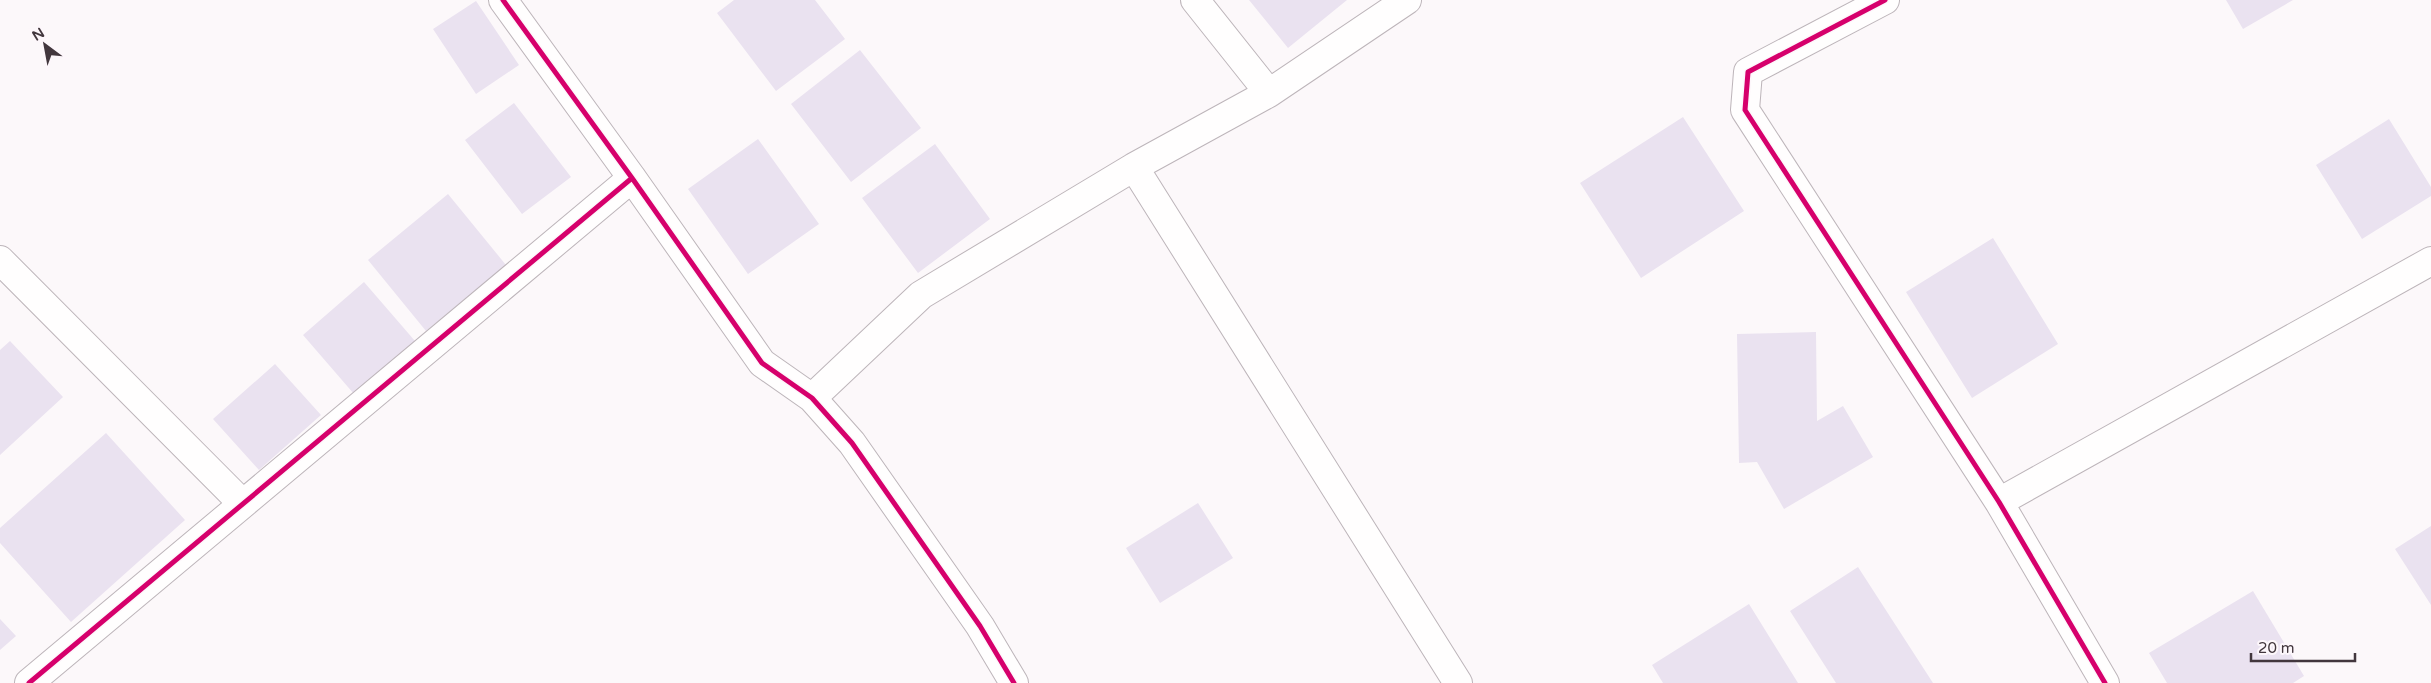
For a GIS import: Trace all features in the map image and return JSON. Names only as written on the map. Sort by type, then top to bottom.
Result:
[{"type":"street","points":[[503,0],[632,178],[762,363],[812,398],[852,443],[980,626],[1014,683]]},
{"type":"street","points":[[1195,0],[1268,93]]},
{"type":"street","points":[[812,398],[921,295],[1134,167],[1268,93],[1408,0]]},
{"type":"street","points":[[1885,0],[1748,72],[1746,110],[1999,502],[2105,683]]},
{"type":"street","points":[[1134,167],[1458,683]]},
{"type":"street","points":[[29,683],[242,502],[632,178]]},
{"type":"street","points":[[0,260],[242,502]]},
{"type":"street","points":[[1999,502],[2431,261]]},
{"type":"building","points":[[734,0],[815,0],[845,39],[776,91],[717,13]]},
{"type":"building","points":[[1249,0],[1347,0],[1288,48]]},
{"type":"building","points":[[2226,0],[2293,0],[2243,29]]},
{"type":"building","points":[[476,1],[519,65],[476,94],[433,29]]},
{"type":"building","points":[[860,50],[921,128],[851,182],[791,104]]},
{"type":"building","points":[[514,103],[571,177],[522,214],[465,140]]},
{"type":"building","points":[[1683,117],[1744,211],[1641,278],[1580,183]]},
{"type":"building","points":[[2389,119],[2431,187],[2431,196],[2362,239],[2316,165]]},
{"type":"building","points":[[758,139],[819,224],[748,274],[688,189]]},
{"type":"building","points":[[935,144],[990,219],[918,273],[862,198]]},
{"type":"building","points":[[448,194],[506,265],[426,331],[368,260]]},
{"type":"building","points":[[1993,238],[2058,344],[1972,398],[1906,292]]},
{"type":"building","points":[[364,282],[415,341],[354,394],[303,335]]},
{"type":"building","points":[[1816,332],[1817,421],[1843,406],[1873,457],[1784,509],[1757,462],[1739,463],[1737,334]]},
{"type":"building","points":[[10,341],[63,397],[0,455],[0,350]]},
{"type":"building","points":[[275,364],[321,415],[259,470],[213,419]]},
{"type":"building","points":[[106,433],[185,520],[71,622],[0,543],[0,528]]},
{"type":"building","points":[[1198,503],[1233,558],[1160,603],[1126,548]]},
{"type":"building","points":[[2431,526],[2431,605],[2395,549]]},
{"type":"building","points":[[1858,567],[1933,683],[1836,683],[1790,611]]},
{"type":"building","points":[[2253,591],[2304,676],[2293,683],[2167,683],[2149,653]]},
{"type":"building","points":[[1749,604],[1798,683],[1663,683],[1652,665]]},
{"type":"building","points":[[0,619],[16,636],[0,650]]},
{"type":"cycle path","points":[[503,0],[632,178],[762,363],[812,398],[852,443],[980,626],[1014,683]]},
{"type":"cycle path","points":[[1885,0],[1748,72],[1745,110],[1999,502],[2105,683]]},
{"type":"cycle path","points":[[29,683],[632,178]]}]
